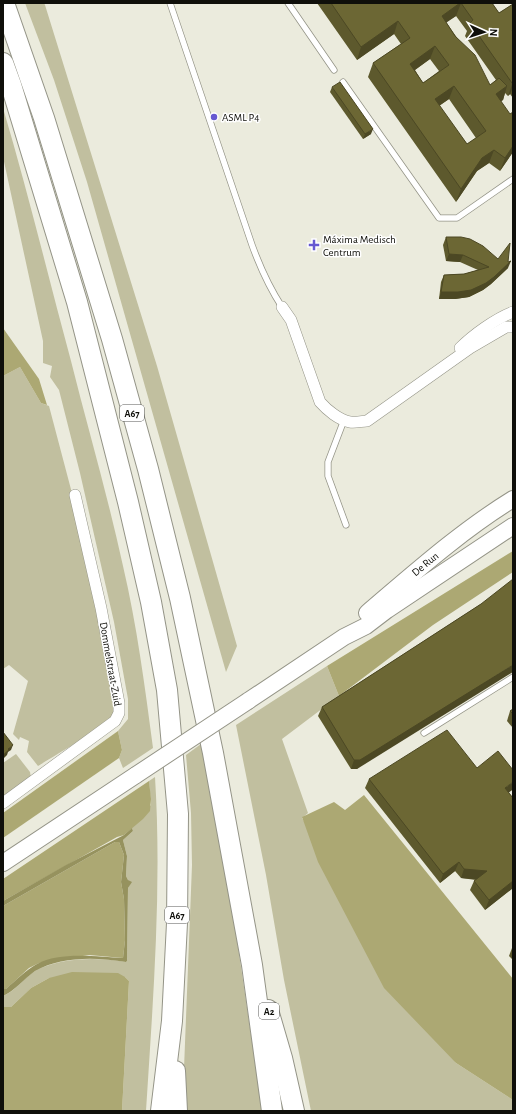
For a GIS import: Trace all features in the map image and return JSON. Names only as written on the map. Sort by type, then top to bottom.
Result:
[{"type":"highway","name":"A67","points":[[4,3],[44,118],[112,339],[148,469],[180,598],[212,745],[252,965],[272,1111]]},
{"type":"highway","name":"A67","points":[[3,63],[77,302],[128,502],[151,602],[167,690],[178,814],[177,923],[172,1021],[161,1111]]},
{"type":"highway","name":"A2","points":[[252,965],[271,1017],[294,1111]]},
{"type":"highway","name":"A67","points":[[172,1021],[177,1111]]},
{"type":"main road","name":"De Run","points":[[344,637],[366,614],[426,563],[495,510],[513,499]]},
{"type":"main road","name":"De Run","points":[[3,864],[344,637],[366,626],[394,605],[513,526]]},
{"type":"street","points":[[282,306],[290,320],[320,402],[344,420],[351,422],[367,421],[470,348],[506,327],[513,327]]},
{"type":"street","points":[[435,373],[466,342],[504,316],[513,312]]},
{"type":"street","name":"Dommelstraat-Zuid","points":[[3,804],[115,720],[119,713],[119,703],[101,608],[75,495]]},
{"type":"lane","points":[[170,3],[257,258],[271,289],[282,306]]},
{"type":"lane","points":[[288,3],[334,70]]},
{"type":"lane","points":[[343,82],[439,218],[457,218],[513,179]]},
{"type":"lane","points":[[344,420],[328,462],[328,476],[346,525]]},
{"type":"lane","points":[[424,733],[513,676]]},
{"type":"shaded area","points":[[25,3],[44,3],[45,5],[157,366],[237,646],[226,672],[87,182],[54,80]]},
{"type":"shaded area","points":[[3,108],[117,540],[137,634],[153,748],[123,768],[119,758],[122,750],[118,731],[128,719],[128,699],[114,622],[80,473],[59,390],[50,377],[52,366],[43,363],[43,341],[3,157]]},
{"type":"shaded area","points":[[3,328],[39,379],[47,405],[41,403],[20,367],[3,376]]},
{"type":"shaded area","points":[[20,367],[41,403],[49,406],[73,497],[116,703],[112,715],[100,727],[38,766],[27,752],[29,741],[20,737],[19,740],[13,734],[28,681],[9,665],[3,669],[3,376]]},
{"type":"shaded area","points":[[513,551],[513,572],[433,625],[339,696],[327,666]]},
{"type":"shaded area","points":[[327,666],[339,696],[282,739],[308,813],[302,818],[456,1063],[513,1100],[513,1111],[311,1111],[284,980],[266,875],[236,725]]},
{"type":"shaded area","points":[[118,731],[122,750],[119,758],[3,838],[3,813]]},
{"type":"shaded area","points":[[201,744],[211,789],[227,881],[262,1111],[184,1111],[183,1094],[192,865],[191,813],[186,755]]},
{"type":"shaded area","points":[[16,754],[30,772],[31,778],[3,799],[3,763]]},
{"type":"shaded area","points":[[155,777],[158,860],[156,944],[146,1111],[122,1111],[129,981],[125,977],[49,978],[31,988],[11,1007],[3,1007],[3,996],[35,971],[45,966],[79,959],[127,961],[128,888],[130,884],[126,876],[127,856],[123,840],[133,831],[131,828],[151,805],[149,781]]},
{"type":"shaded area","points":[[149,781],[151,799],[150,811],[124,835],[117,837],[3,901],[3,879]]},
{"type":"shaded area","points":[[364,795],[513,979],[513,1100],[456,1063],[384,988],[318,862],[302,817],[334,802],[345,810]]},
{"type":"shaded area","points":[[132,828],[133,831],[123,840],[127,856],[126,876],[128,880],[132,882],[128,888],[127,961],[79,959],[68,960],[45,966],[35,971],[3,996],[3,989],[6,989],[33,966],[46,960],[68,956],[123,958],[125,940],[124,899],[121,882],[124,855],[119,842],[115,842],[3,906],[3,901],[66,865],[124,835]]},
{"type":"shaded area","points":[[115,842],[119,842],[124,855],[121,882],[124,899],[125,940],[123,958],[89,955],[39,963],[29,968],[6,989],[3,989],[3,906]]},
{"type":"shaded area","points":[[72,972],[118,973],[129,981],[122,1111],[3,1111],[3,1007],[11,1007],[31,988],[49,978]]},
{"type":"building","points":[[331,3],[460,3],[442,16],[455,36],[475,55],[490,85],[499,78],[507,86],[496,94],[510,114],[513,112],[513,146],[505,158],[494,150],[482,158],[461,189],[373,63],[410,38],[398,21],[361,47]],"holes":[[[435,46],[449,65],[423,83],[410,64]],[[454,86],[486,131],[467,144],[435,99]]]},
{"type":"building","points":[[461,3],[492,3],[499,13],[513,4],[512,83],[470,23],[473,20]]},
{"type":"building","points":[[340,82],[373,129],[365,134],[332,87]]},
{"type":"building","points":[[446,237],[461,237],[470,239],[483,246],[498,259],[510,243],[508,262],[511,261],[486,283],[471,290],[441,292],[444,275],[464,274],[489,267],[463,255],[449,254]]},
{"type":"building","points":[[513,579],[513,665],[360,760],[354,760],[322,707],[481,604]]},
{"type":"building","points":[[447,730],[477,768],[498,751],[513,770],[513,782],[505,788],[513,798],[513,881],[489,900],[474,881],[487,871],[464,869],[459,862],[443,874],[369,779]]},
{"type":"building","points":[[3,732],[13,745],[3,755]]},
{"type":"place","name":"ASML P4","points":[[214,117]]},
{"type":"place","name":"Máxima Medisch Centrum","points":[[314,245]]}]
